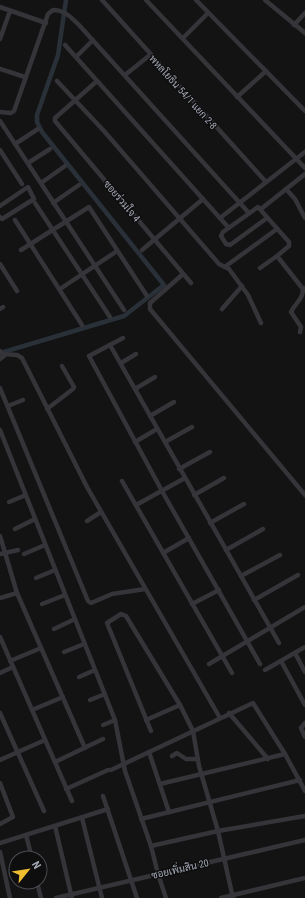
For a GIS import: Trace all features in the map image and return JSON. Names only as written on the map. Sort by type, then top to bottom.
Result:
[{"type":"street","name":"พหลโยธิน 54/1 แยก 2-8","points":[[102,0],[266,182]]},
{"type":"street","points":[[146,0],[305,168]]},
{"type":"street","points":[[196,0],[305,111]]},
{"type":"street","points":[[265,0],[305,34]]},
{"type":"street","points":[[0,7],[46,24]]},
{"type":"street","points":[[0,39],[10,11]]},
{"type":"street","points":[[0,112],[10,113],[14,111],[25,77],[50,12],[61,11],[68,14],[93,40],[248,212]]},
{"type":"street","points":[[182,38],[208,13]]},
{"type":"street","points":[[294,25],[305,13]]},
{"type":"street","points":[[76,58],[93,40]]},
{"type":"street","points":[[65,45],[228,228]]},
{"type":"street","points":[[125,75],[150,55]]},
{"type":"street","points":[[0,69],[25,77]]},
{"type":"street","points":[[238,97],[266,71]]},
{"type":"street","points":[[75,100],[97,81]]},
{"type":"street","points":[[57,82],[75,100],[219,264],[226,266],[248,295],[261,323]]},
{"type":"street","name":"ซอยร่วมใจ 4","points":[[75,100],[55,118],[56,124],[191,283]]},
{"type":"street","points":[[0,122],[124,310]]},
{"type":"street","points":[[15,144],[38,129]]},
{"type":"street","points":[[28,163],[50,149]]},
{"type":"street","points":[[0,150],[22,184]]},
{"type":"street","points":[[220,218],[305,152]]},
{"type":"street","points":[[40,183],[65,166]]},
{"type":"street","points":[[261,209],[305,174]]},
{"type":"street","points":[[53,202],[79,185]]},
{"type":"street","points":[[0,206],[28,187],[34,199],[2,219],[0,217]]},
{"type":"street","points":[[286,190],[295,199],[305,218]]},
{"type":"street","points":[[142,250],[202,199]]},
{"type":"street","points":[[35,203],[110,317]]},
{"type":"street","points":[[21,250],[87,207],[90,209],[147,296]]},
{"type":"street","points":[[260,268],[277,256],[290,244],[261,209],[256,207],[248,212],[220,235],[229,245],[267,218]]},
{"type":"street","points":[[15,220],[82,325]]},
{"type":"street","points":[[226,266],[277,229]]},
{"type":"street","points":[[60,289],[118,251]]},
{"type":"street","points":[[277,256],[304,288],[300,300],[291,312],[301,327],[300,332]]},
{"type":"street","points":[[0,264],[17,290]]},
{"type":"street","points":[[182,274],[150,303],[150,309],[305,495]]},
{"type":"street","points":[[222,309],[242,286]]},
{"type":"street","points":[[122,338],[89,356],[162,490],[260,664]]},
{"type":"street","points":[[110,345],[279,643]]},
{"type":"street","points":[[0,359],[2,353],[20,356],[101,512],[220,718]]},
{"type":"street","points":[[121,363],[136,354]]},
{"type":"street","points":[[47,409],[73,390],[74,387],[62,366]]},
{"type":"street","points":[[135,389],[155,377]]},
{"type":"street","points":[[0,388],[88,601],[91,603],[112,594],[145,588]]},
{"type":"street","points":[[8,406],[23,400]]},
{"type":"street","points":[[150,416],[174,402]]},
{"type":"street","points":[[165,442],[192,427]]},
{"type":"street","points":[[136,442],[157,429]]},
{"type":"street","points":[[0,430],[84,644],[116,720],[124,764],[151,846],[166,898]]},
{"type":"street","points":[[179,468],[210,452]]},
{"type":"street","points":[[136,505],[185,478]]},
{"type":"street","points":[[194,495],[224,478]]},
{"type":"street","points":[[122,481],[232,673]]},
{"type":"street","points":[[9,502],[26,495]]},
{"type":"street","points":[[210,523],[244,504]]},
{"type":"street","points":[[86,521],[101,512]]},
{"type":"street","points":[[15,529],[35,519]]},
{"type":"street","points":[[226,550],[263,530]]},
{"type":"street","points":[[0,536],[3,554],[18,593],[85,748]]},
{"type":"street","points":[[163,553],[189,538]]},
{"type":"street","points":[[24,554],[45,545]]},
{"type":"street","points":[[3,554],[18,550]]},
{"type":"street","points":[[241,576],[280,555]]},
{"type":"street","points":[[36,578],[55,570]]},
{"type":"street","points":[[254,600],[298,576]]},
{"type":"street","points":[[192,604],[218,590]]},
{"type":"street","points":[[0,598],[18,593]]},
{"type":"street","points":[[42,604],[65,595]]},
{"type":"street","points":[[209,664],[305,607]]},
{"type":"street","points":[[151,731],[106,623],[121,614],[126,616],[180,705],[193,731],[198,758],[218,831],[232,897]]},
{"type":"street","points":[[54,629],[75,619]]},
{"type":"street","points":[[0,637],[72,801]]},
{"type":"street","points":[[64,652],[84,644]]},
{"type":"street","points":[[265,670],[305,647]]},
{"type":"street","points":[[10,661],[41,648]]},
{"type":"street","points":[[294,653],[305,672]]},
{"type":"street","points":[[281,661],[305,705]]},
{"type":"street","points":[[0,673],[13,667]]},
{"type":"street","points":[[79,677],[95,670]]},
{"type":"street","points":[[90,700],[105,694]]},
{"type":"street","points":[[32,710],[63,697]]},
{"type":"street","points":[[66,789],[124,764],[250,703],[256,705],[305,791]]},
{"type":"street","points":[[146,720],[180,705]]},
{"type":"street","points":[[0,713],[44,811]]},
{"type":"street","points":[[229,713],[268,759]]},
{"type":"street","points":[[103,725],[116,720]]},
{"type":"street","points":[[305,723],[301,728],[305,737]]},
{"type":"street","points":[[55,762],[103,739]]},
{"type":"street","points":[[0,760],[45,740]]},
{"type":"street","points":[[149,752],[169,812]]},
{"type":"street","points":[[172,756],[177,753],[186,759],[198,758]]},
{"type":"street","points":[[160,784],[285,754]]},
{"type":"street","points":[[142,819],[300,780]]},
{"type":"street","points":[[0,783],[14,817],[0,824]]},
{"type":"street","points":[[104,796],[137,898]]},
{"type":"street","points":[[0,843],[108,809]]},
{"type":"street","points":[[151,846],[218,831],[305,816]]},
{"type":"street","points":[[82,818],[102,898]]},
{"type":"street","points":[[55,826],[71,896]]},
{"type":"street","points":[[26,834],[30,850]]},
{"type":"street","name":"ซอยเพิ่มสิน 20","points":[[56,898],[71,896],[132,880],[305,840]]},
{"type":"street","points":[[0,852],[10,898]]},
{"type":"street","points":[[221,898],[232,897],[305,878]]},
{"type":"waterway","points":[[0,353],[124,316],[164,285],[42,132],[37,122],[37,115],[58,55],[66,0]]}]
